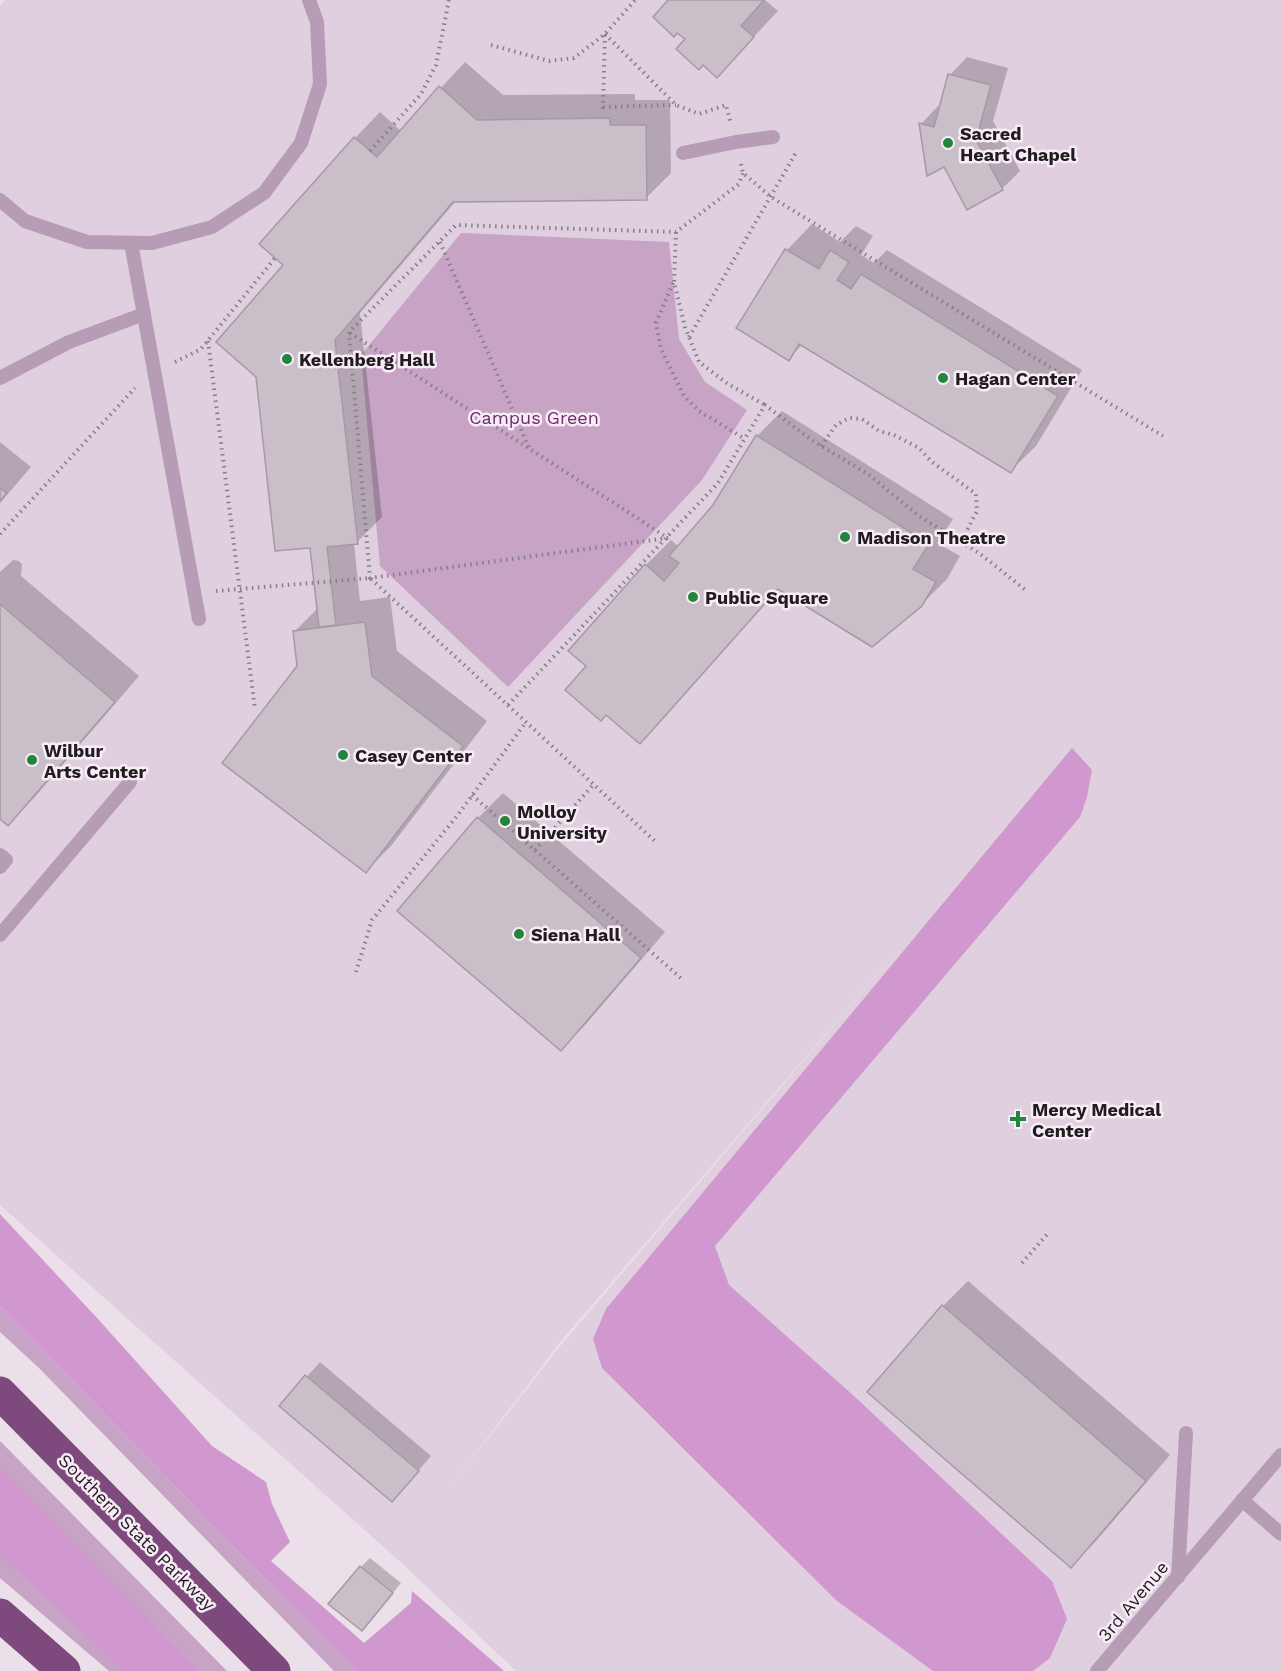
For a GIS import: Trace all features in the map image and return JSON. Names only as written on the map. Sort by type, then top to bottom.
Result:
[{"type":"highway","name":"Southern State Parkway","points":[[0,1393],[274,1671]]},
{"type":"highway","points":[[0,1615],[63,1671]]},
{"type":"lane","points":[[0,200],[25,221],[87,242],[152,243],[212,227],[264,193],[301,143],[320,84],[317,22],[309,0]]},
{"type":"lane","points":[[683,153],[773,137]]},
{"type":"lane","points":[[131,243],[200,619]]},
{"type":"lane","points":[[0,378],[69,342],[144,314]]},
{"type":"lane","points":[[0,935],[130,782]]},
{"type":"lane","points":[[0,855],[6,860],[0,867]]},
{"type":"lane","points":[[1178,1576],[1186,1433]]},
{"type":"lane","name":"3rd Avenue","points":[[1097,1671],[1281,1455]]},
{"type":"lane","points":[[1242,1500],[1281,1534]]},
{"type":"path","points":[[370,151],[421,94],[436,65],[450,0]]},
{"type":"path","points":[[491,45],[549,62],[573,58],[605,34],[635,0]]},
{"type":"path","points":[[605,34],[676,105]]},
{"type":"path","points":[[605,34],[603,106],[676,105],[699,114],[726,105],[743,173],[771,197],[1163,436]]},
{"type":"path","points":[[689,337],[797,151]]},
{"type":"path","points":[[349,332],[456,225],[676,232],[738,184],[743,173]]},
{"type":"path","points":[[676,232],[674,282],[685,327],[699,362],[728,384],[765,405],[821,446],[868,474],[919,516],[979,553],[1028,592]]},
{"type":"path","points":[[440,242],[529,448]]},
{"type":"path","points":[[674,282],[656,322],[661,349],[684,396],[699,411],[745,439]]},
{"type":"path","points":[[349,332],[668,538]]},
{"type":"path","points":[[349,332],[370,578],[657,843]]},
{"type":"path","points":[[208,341],[255,709]]},
{"type":"path","points":[[507,705],[718,483],[765,405]]},
{"type":"path","points":[[821,446],[836,425],[849,418],[862,419],[879,431],[894,435],[919,447],[932,462],[976,494],[977,511],[961,542]]},
{"type":"path","points":[[194,592],[370,578],[668,538]]},
{"type":"path","points":[[356,972],[372,920],[472,795],[526,722]]},
{"type":"path","points":[[535,850],[594,784]]},
{"type":"path","points":[[472,795],[682,980]]},
{"type":"path","points":[[1022,1263],[1049,1232]]},
{"type":"shaded area","name":"Molloy University","points":[[5,0],[1281,0],[1281,1671],[516,1671],[395,1557],[0,1205],[0,6]],"holes":[[[904,943],[561,1345],[453,1483],[561,1341]]]},
{"type":"shaded area","points":[[1072,748],[1092,770],[1087,797],[1080,817],[715,1246],[729,1285],[854,1396],[1052,1581],[1067,1619],[1050,1658],[1033,1671],[933,1671],[837,1601],[602,1368],[593,1339],[606,1309]]},
{"type":"shaded area","points":[[0,1214],[212,1446],[266,1482],[272,1504],[290,1542],[271,1561],[364,1643],[411,1603],[412,1591],[504,1671],[356,1671],[0,1306]]},
{"type":"shaded area","points":[[0,1467],[200,1671],[124,1671],[0,1555]]},
{"type":"green space","name":"Campus Green","points":[[461,233],[669,242],[679,339],[705,382],[747,410],[702,480],[508,687],[380,566],[361,355]]},
{"type":"green space","points":[[0,1306],[356,1671],[334,1671],[39,1368],[0,1332]]},
{"type":"green space","points":[[0,1441],[227,1671],[109,1671],[0,1578]]},
{"type":"building","points":[[668,0],[764,0],[741,26],[754,37],[717,78],[703,65],[699,70],[676,49],[685,39],[677,33],[674,37],[653,17]]},
{"type":"building","points":[[948,74],[991,85],[976,140],[1003,190],[967,210],[944,167],[927,176],[919,123],[934,127]]},
{"type":"building","name":"Kellenberg Hall","points":[[439,86],[477,120],[610,118],[610,125],[646,125],[647,200],[453,202],[335,340],[358,544],[327,547],[336,625],[319,627],[310,548],[275,551],[256,377],[216,342],[283,265],[259,244],[354,137],[377,157]]},
{"type":"building","name":"Hagan Center","points":[[785,249],[819,269],[830,250],[849,262],[837,280],[851,289],[861,274],[1058,396],[1011,473],[799,344],[789,361],[736,328]]},
{"type":"building","name":"Public Square","points":[[756,435],[929,544],[913,569],[936,582],[922,606],[872,647],[778,589],[640,744],[606,715],[601,721],[565,690],[586,666],[568,651],[645,564],[664,581],[679,563],[669,556],[713,505]]},
{"type":"building","points":[[0,488],[7,493],[0,501]]},
{"type":"building","name":"Wilbur Arts Center","points":[[0,604],[115,702],[8,826],[0,819]]},
{"type":"building","name":"Casey Center","points":[[365,622],[372,676],[463,746],[366,873],[222,763],[297,666],[293,631]]},
{"type":"building","name":"Siena Hall","points":[[477,817],[641,958],[561,1051],[397,911]]},
{"type":"building","points":[[942,1305],[1146,1481],[1071,1568],[867,1392]]},
{"type":"building","points":[[305,1375],[419,1471],[392,1502],[279,1406]]},
{"type":"building","points":[[360,1566],[393,1593],[362,1631],[328,1604]]},
{"type":"place","name":"Sacred Heart Chapel","points":[[948,143]]},
{"type":"place","name":"Kellenberg Hall","points":[[287,359]]},
{"type":"place","name":"Hagan Center","points":[[943,378]]},
{"type":"place","name":"Madison Theatre","points":[[845,537]]},
{"type":"place","name":"Public Square","points":[[693,597]]},
{"type":"place","name":"Casey Center","points":[[343,755]]},
{"type":"place","name":"Wilbur Arts Center","points":[[32,760]]},
{"type":"place","name":"Molloy University","points":[[505,821]]},
{"type":"place","name":"Siena Hall","points":[[519,934]]},
{"type":"place","name":"Mercy Medical Center","points":[[1018,1119]]}]
